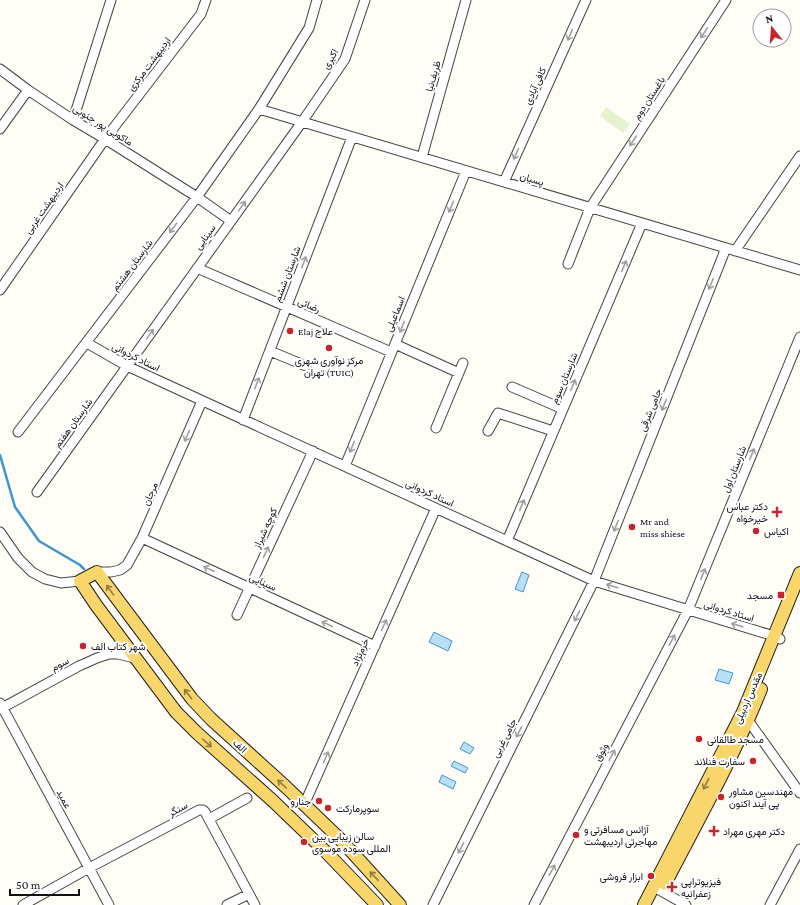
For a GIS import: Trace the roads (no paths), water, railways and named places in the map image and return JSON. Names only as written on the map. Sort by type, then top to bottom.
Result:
[{"type":"main road","points":[[80,581],[97,572]]},
{"type":"main road","name":"الف","points":[[97,572],[192,699],[211,719],[340,840],[400,905]]},
{"type":"main road","name":"مقدس اردبیلی","points":[[644,905],[658,889],[732,756],[800,576]]},
{"type":"main road","name":"الف","points":[[80,581],[96,605],[176,712],[191,728],[273,801],[327,853],[377,905]]},
{"type":"main road","name":"مقدس اردبیلی","points":[[777,637],[800,592]]},
{"type":"main road","name":"مقدس اردبیلی","points":[[654,905],[658,889]]},
{"type":"street","points":[[73,120],[111,0]]},
{"type":"street","name":"اردیبهشت مرکزی","points":[[105,138],[201,14],[206,0]]},
{"type":"street","name":"شارستان هشتم","points":[[18,432],[197,197],[259,109],[309,28],[317,0]]},
{"type":"street","name":"اکبری","points":[[302,122],[345,59],[364,0]]},
{"type":"street","name":"ظریف‌نیا","points":[[422,158],[466,0]]},
{"type":"street","name":"کافی آبادی","points":[[504,182],[586,0]]},
{"type":"street","name":"باغستان دوم","points":[[568,264],[590,208],[726,0]]},
{"type":"street","name":"ماکویی‌ پور جنوبی","points":[[0,69],[73,120],[105,138],[197,197],[231,221]]},
{"type":"street","points":[[0,129],[28,90]]},
{"type":"street","name":"پسیان","points":[[259,109],[800,270]]},
{"type":"street","name":"سینایی","points":[[127,366],[302,122]]},
{"type":"street","name":"شارستان ششم","points":[[244,420],[352,137]]},
{"type":"street","name":"اردیبهشت غربی","points":[[0,290],[105,138]]},
{"type":"street","points":[[735,251],[800,156]]},
{"type":"street","name":"اسماعیلی","points":[[344,466],[466,171]]},
{"type":"street","name":"شارستان سوم","points":[[507,541],[642,223]]},
{"type":"street","name":"جامی شرقی","points":[[594,581],[726,248]]},
{"type":"street","name":"رضائی","points":[[197,268],[287,307],[459,373]]},
{"type":"street","name":"شارستان اول","points":[[688,610],[800,337]]},
{"type":"street","name":"استاد کردوانی","points":[[87,343],[127,366],[594,581],[777,637]]},
{"type":"street","points":[[270,351],[306,366]]},
{"type":"street","points":[[436,428],[463,363]]},
{"type":"street","name":"شارستان هفتم","points":[[36,492],[127,366]]},
{"type":"street","points":[[512,387],[563,409]]},
{"type":"street","name":"مرجان","points":[[97,572],[111,572],[120,570],[127,565],[142,538],[202,401]]},
{"type":"street","points":[[488,431],[498,413],[554,431]]},
{"type":"street","name":"کوچه شیراز","points":[[237,615],[313,451]]},
{"type":"street","name":"خرم‌نژاد","points":[[304,805],[436,508]]},
{"type":"street","points":[[0,532],[18,558],[32,572],[45,579],[61,583],[80,581]]},
{"type":"street","name":"سینایی","points":[[142,538],[375,646]]},
{"type":"street","name":"جامی غربی","points":[[433,905],[594,581]]},
{"type":"street","name":"وثوق","points":[[534,905],[688,610]]},
{"type":"street","name":"سوم","points":[[1,707],[97,658],[109,654],[127,655],[135,658]]},
{"type":"street","name":"عمید","points":[[1,707],[109,905]]},
{"type":"street","points":[[746,716],[800,793]]},
{"type":"street","points":[[247,798],[209,819],[255,905]]},
{"type":"street","name":"سنگر","points":[[89,868],[199,810],[203,810],[209,819]]},
{"type":"street","points":[[770,905],[800,849]]},
{"type":"street","points":[[23,905],[89,868]]},
{"type":"street","points":[[658,889],[686,905]]},
{"type":"street","points":[[227,905],[248,894]]},
{"type":"water","points":[[522,572],[529,575],[523,592],[515,589]]},
{"type":"water","points":[[434,632],[452,641],[448,651],[429,642]]},
{"type":"water","points":[[719,669],[733,673],[729,684],[715,680]]},
{"type":"water","points":[[464,742],[474,748],[470,754],[460,749]]},
{"type":"water","points":[[454,761],[468,768],[465,773],[451,766]]},
{"type":"water","points":[[442,775],[456,782],[453,789],[439,782]]},
{"type":"waterway","points":[[0,455],[15,507],[39,541],[80,565],[84,569]]},
{"type":"place","name":"Elaj علاج","points":[[290,331]]},
{"type":"place","name":"مرکز نوآوری شهری تهران (TUIC)","points":[[329,348]]},
{"type":"place","name":"دکتر عباس خیرخواه","points":[[777,512]]},
{"type":"place","name":"Mr and miss shiese","points":[[632,527]]},
{"type":"place","name":"اکیاس","points":[[756,531]]},
{"type":"place","name":"مسجد","points":[[781,595]]},
{"type":"place","name":"شهر کتاب الف","points":[[83,646]]},
{"type":"place","name":"مسجد طالقانی","points":[[699,739]]},
{"type":"place","name":"سفارت فنلاند","points":[[753,761]]},
{"type":"place","name":"مهندسین مشاور پی آیند اکنون","points":[[721,797]]},
{"type":"place","name":"جنارو","points":[[319,801]]},
{"type":"place","name":"سوپرمارکت","points":[[328,808]]},
{"type":"place","name":"دکتر مهری مهراد","points":[[714,831]]},
{"type":"place","name":"آژانس مسافرتی و مهاجرتی اردیبهشت","points":[[576,835]]},
{"type":"place","name":"سالن زیبایی بین المللی سوده موسوی","points":[[304,842]]},
{"type":"place","name":"ابزار فروشی","points":[[651,876]]},
{"type":"place","name":"فیزیوتراپی زعفرانیه","points":[[672,887]]}]
